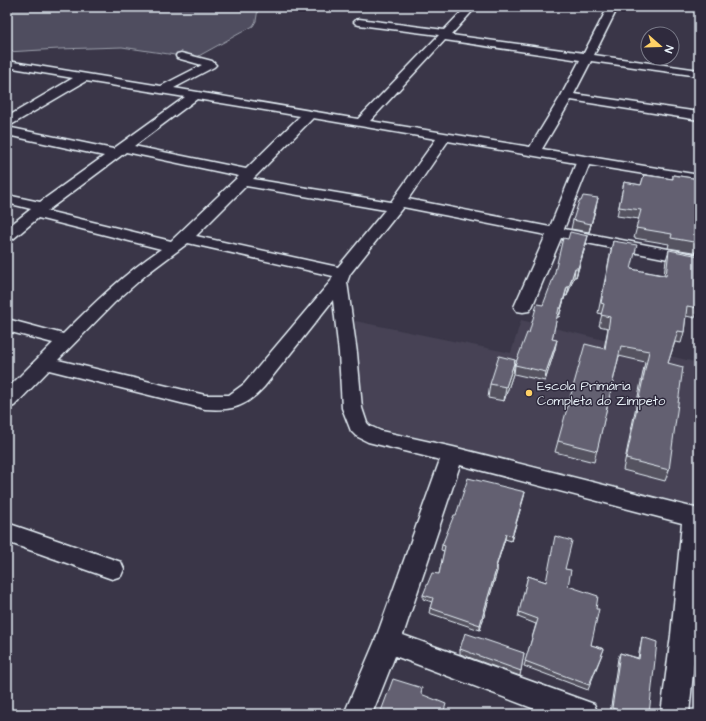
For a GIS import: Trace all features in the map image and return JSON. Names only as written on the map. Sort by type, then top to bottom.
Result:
[{"type":"street","points":[[361,123],[471,7]]},
{"type":"street","points":[[534,151],[567,96],[612,7]]},
{"type":"street","points":[[692,7],[699,8]]},
{"type":"street","points":[[359,22],[586,58],[699,73]]},
{"type":"street","points":[[162,90],[210,65],[208,63],[181,56]]},
{"type":"street","points":[[7,64],[698,179],[699,164]]},
{"type":"street","points":[[7,122],[84,77]]},
{"type":"street","points":[[7,236],[194,96]]},
{"type":"street","points":[[567,96],[699,116]]},
{"type":"street","points":[[7,401],[108,299],[142,269],[180,242],[309,115]]},
{"type":"street","points":[[7,131],[120,151],[245,178],[699,260]]},
{"type":"street","points":[[45,363],[205,402],[222,403],[232,401],[242,396],[257,382],[341,278],[397,205],[445,136]]},
{"type":"street","points":[[523,307],[584,160]]},
{"type":"street","points":[[7,199],[40,210],[341,278]]},
{"type":"street","points":[[341,278],[352,408],[358,426],[363,431],[375,437],[453,455],[696,518],[675,714]]},
{"type":"street","points":[[7,325],[66,341]]},
{"type":"street","points":[[358,714],[388,641],[453,455]]},
{"type":"street","points":[[7,532],[112,570]]},
{"type":"street","points":[[388,641],[584,714]]},
{"type":"shaded area","points":[[7,7],[260,7],[253,26],[195,58],[122,47],[7,52]]},
{"type":"shaded area","name":"Escola Primária Completa do Zimpeto","points":[[521,320],[699,363],[699,512],[361,423],[355,321],[511,353]]},
{"type":"building","points":[[644,175],[673,179],[673,175],[699,179],[699,243],[671,238],[672,234],[636,228],[641,210],[619,207],[624,182],[641,185]]},
{"type":"building","points":[[583,196],[598,198],[591,224],[573,220],[579,201],[581,201]]},
{"type":"building","points":[[570,232],[588,236],[578,268],[575,268],[569,287],[567,287],[561,308],[559,308],[552,339],[557,340],[546,372],[515,365],[527,333],[529,333],[537,304],[543,305],[554,276],[563,238],[568,239]]},
{"type":"building","points":[[613,241],[637,245],[631,269],[666,276],[669,250],[699,256],[698,308],[687,306],[684,332],[678,331],[668,363],[683,367],[669,470],[626,459],[649,351],[621,346],[597,451],[558,441],[585,344],[605,349],[610,317],[601,315],[604,304],[601,303]]},
{"type":"building","points":[[499,356],[515,360],[506,387],[490,384]]},
{"type":"building","points":[[468,478],[525,492],[512,536],[506,534],[480,625],[430,608],[433,598],[423,595],[432,573],[439,574],[445,546],[442,545],[454,515],[456,515]]},
{"type":"building","points":[[555,536],[572,541],[565,569],[571,570],[568,586],[598,596],[596,609],[599,609],[591,645],[604,649],[589,685],[525,661],[538,619],[519,612],[528,576],[546,582]]},
{"type":"building","points":[[465,633],[524,653],[521,671],[460,649]]},
{"type":"building","points":[[642,637],[657,642],[649,714],[629,714],[612,708],[620,653],[639,659]]},
{"type":"building","points":[[393,679],[422,688],[421,694],[446,704],[443,714],[380,714]]},
{"type":"place","name":"Escola Primária Completa do Zimpeto","points":[[529,393]]}]
